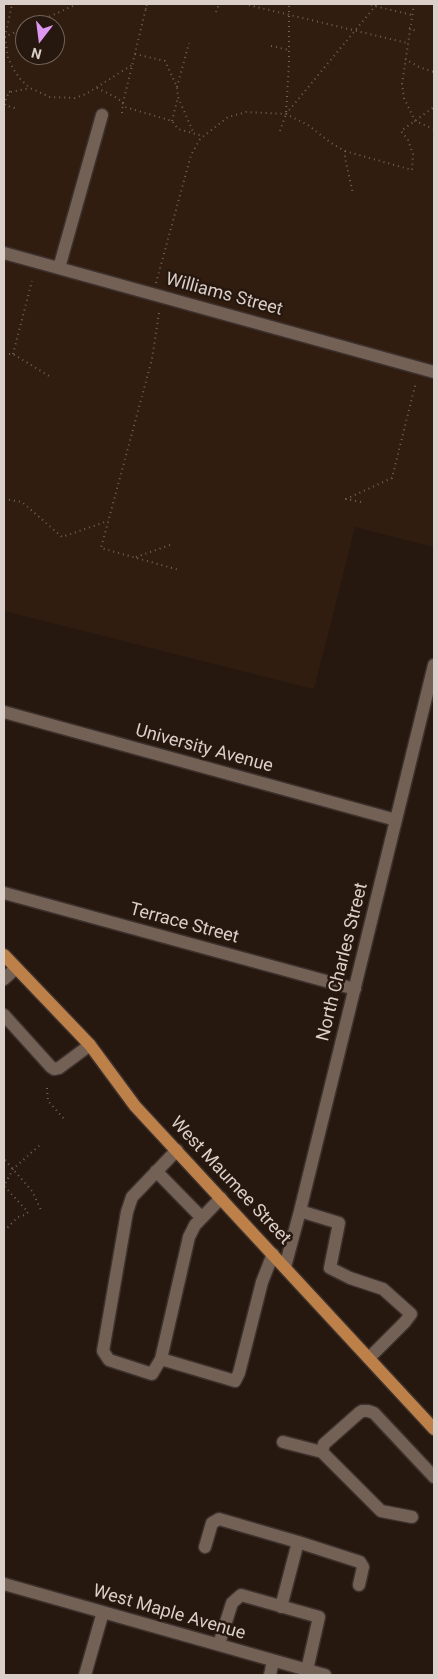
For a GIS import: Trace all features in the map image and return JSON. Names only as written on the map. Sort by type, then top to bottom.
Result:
[{"type":"main road","name":"West Maumee Street","points":[[4,955],[90,1045],[136,1106],[369,1358],[432,1422]]},
{"type":"street","points":[[60,268],[102,115]]},
{"type":"street","name":"Williams Street","points":[[4,253],[434,372]]},
{"type":"street","name":"North Charles Street","points":[[285,1267],[434,665]]},
{"type":"street","name":"University Avenue","points":[[4,712],[396,820]]},
{"type":"street","name":"Terrace Street","points":[[4,893],[355,989]]},
{"type":"street","points":[[4,979],[16,968]]},
{"type":"street","points":[[4,1014],[54,1069],[90,1045]]},
{"type":"street","points":[[177,1150],[132,1197],[127,1212],[103,1352],[109,1360],[152,1374],[161,1359],[189,1237],[195,1225],[221,1198]]},
{"type":"street","points":[[156,1171],[202,1218]]},
{"type":"street","points":[[300,1211],[339,1223],[330,1268],[350,1278],[383,1289],[412,1314],[369,1358]]},
{"type":"street","points":[[161,1359],[236,1381],[262,1282],[273,1254]]},
{"type":"street","points":[[322,1452],[324,1444],[362,1410],[368,1411],[374,1413],[434,1477]]},
{"type":"street","points":[[283,1442],[322,1452],[381,1511],[412,1517]]},
{"type":"street","points":[[205,1547],[212,1523],[220,1519],[360,1562],[363,1567],[359,1585]]},
{"type":"street","points":[[281,1606],[298,1542]]},
{"type":"street","name":"West Maple Avenue","points":[[4,1584],[325,1675]]},
{"type":"street","points":[[219,1644],[232,1602],[241,1595],[319,1617],[307,1670]]},
{"type":"street","points":[[85,1675],[103,1612]]},
{"type":"street","points":[[270,1675],[273,1661]]},
{"type":"path","points":[[4,42],[12,4]]},
{"type":"path","points":[[53,15],[77,4]]},
{"type":"path","points":[[143,4],[146,9]]},
{"type":"path","points":[[122,113],[147,4]]},
{"type":"path","points":[[216,12],[219,4]]},
{"type":"path","points":[[244,4],[407,43]]},
{"type":"path","points":[[280,131],[286,114],[289,4]]},
{"type":"path","points":[[366,4],[412,15]]},
{"type":"path","points":[[414,4],[402,84],[404,98],[415,120],[434,129]]},
{"type":"path","points":[[286,114],[376,5]]},
{"type":"path","points":[[409,28],[416,30]]},
{"type":"path","points":[[4,37],[8,58],[14,70],[30,88],[50,97],[62,99],[75,98],[97,88],[132,66]]},
{"type":"path","points":[[177,87],[189,43]]},
{"type":"path","points":[[271,46],[289,50]]},
{"type":"path","points":[[135,54],[165,61],[177,87],[178,97],[194,134]]},
{"type":"path","points":[[405,59],[418,67],[434,72]]},
{"type":"path","points":[[4,91],[11,92],[30,88]]},
{"type":"path","points":[[97,88],[107,92],[123,103],[125,107],[172,121],[178,129],[203,136]]},
{"type":"path","points":[[11,92],[6,97],[4,105],[18,109]]},
{"type":"path","points":[[172,121],[178,97]]},
{"type":"path","points":[[155,285],[192,155],[203,136],[228,117],[246,112],[286,114],[308,125],[331,143],[345,151],[414,171],[413,154],[408,140],[401,131],[434,107]]},
{"type":"path","points":[[345,151],[353,194]]},
{"type":"path","points":[[13,354],[32,281]]},
{"type":"path","points":[[159,313],[152,359],[100,548],[179,570]]},
{"type":"path","points":[[4,354],[13,354],[49,376]]},
{"type":"path","points":[[361,502],[346,499],[392,478],[416,382]]},
{"type":"path","points":[[4,499],[22,502],[62,537],[108,521]]},
{"type":"path","points":[[136,557],[173,544]]},
{"type":"path","points":[[47,1088],[48,1101],[66,1121]]},
{"type":"path","points":[[4,1230],[18,1217],[28,1212],[4,1186],[13,1169],[40,1145]]},
{"type":"path","points":[[5,1160],[32,1190],[41,1210]]},
{"type":"shaded area","points":[[4,4],[434,4],[434,547],[355,527],[314,689],[4,611]]}]
